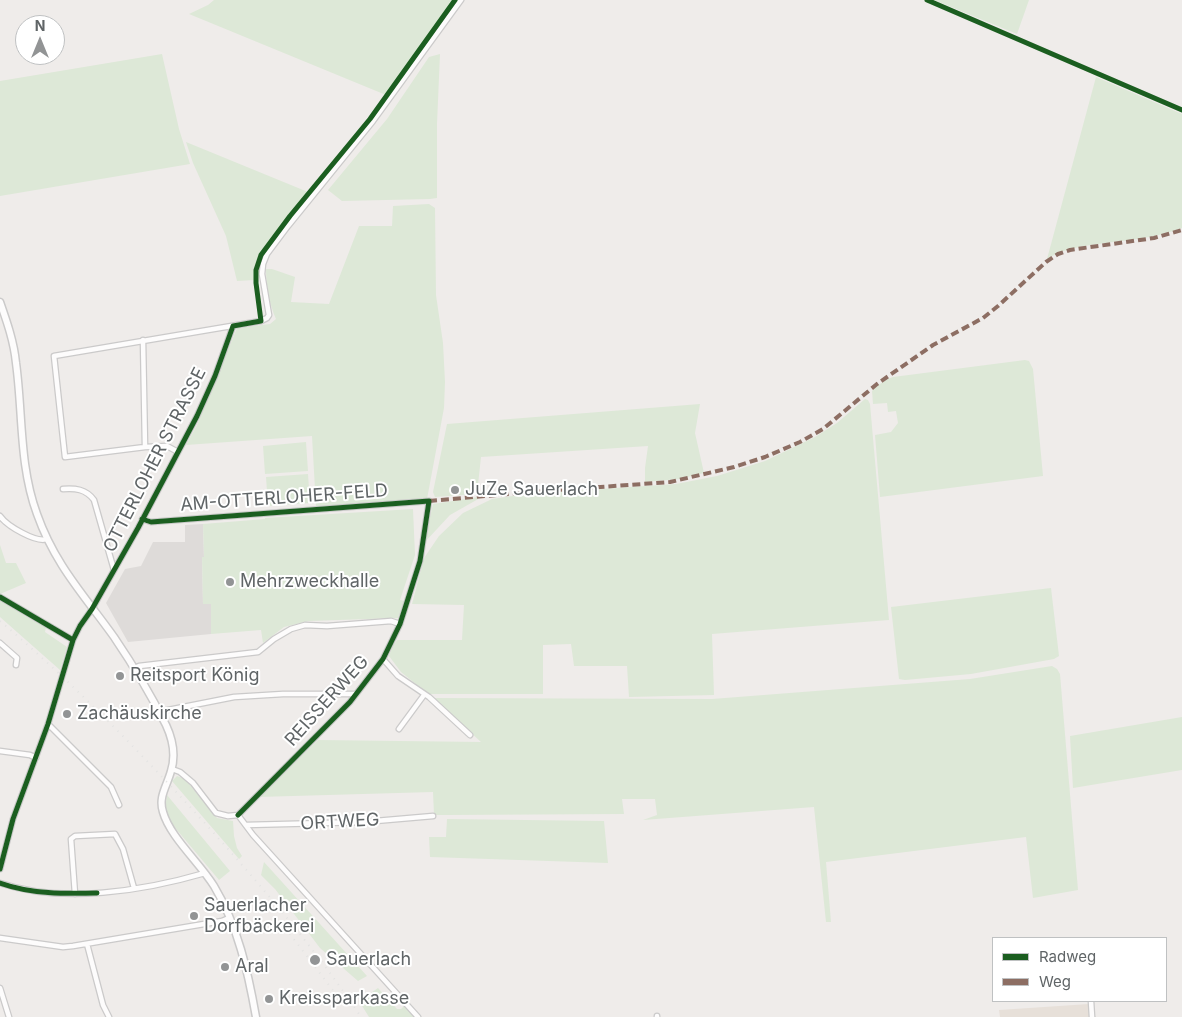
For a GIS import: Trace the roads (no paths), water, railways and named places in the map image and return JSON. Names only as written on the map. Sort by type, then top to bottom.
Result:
[{"type":"main road","points":[[0,302],[10,330],[16,358],[24,463],[28,487],[37,514],[47,539],[64,570],[134,668],[168,731],[173,748],[172,769],[163,791],[162,810],[172,832],[214,886],[229,918],[239,943],[256,1017]]},
{"type":"street","points":[[178,452],[167,446],[65,457],[54,356],[233,326],[267,318],[269,315],[262,274],[267,254],[373,122],[461,0]]},
{"type":"street","name":"OTTERLOHER STRASSE","points":[[0,869],[13,819],[48,724],[80,626],[114,570],[178,452],[211,384],[233,326]]},
{"type":"street","points":[[143,340],[145,447]]},
{"type":"street","name":"OTTERLOHER STRASSE","points":[[62,489],[74,488],[88,493],[94,500],[114,570]]},
{"type":"street","name":"AM-OTTERLOHER-FELD","points":[[142,519],[151,522],[429,501]]},
{"type":"street","name":"REISSERWEG","points":[[238,815],[356,694],[383,659],[400,624],[420,560],[429,501]]},
{"type":"street","points":[[0,516],[16,529],[42,541],[47,539]]},
{"type":"street","points":[[0,597],[74,640]]},
{"type":"street","points":[[134,668],[258,652],[274,639],[291,629],[305,625],[327,626],[372,621],[391,621],[400,624]]},
{"type":"street","points":[[0,643],[17,658],[16,665]]},
{"type":"street","points":[[383,659],[398,676],[428,696],[470,735]]},
{"type":"street","points":[[159,713],[234,697],[284,694],[356,694]]},
{"type":"street","points":[[399,729],[424,695]]},
{"type":"street","points":[[48,724],[111,786],[119,805]]},
{"type":"street","points":[[0,751],[36,758]]},
{"type":"street","points":[[172,769],[180,772],[193,783],[216,813],[228,816],[238,815],[253,835],[418,1017]]},
{"type":"street","name":"ORTWEG","points":[[246,825],[364,822],[433,816]]},
{"type":"street","points":[[75,894],[72,839],[75,836],[115,834],[124,849],[134,888]]},
{"type":"street","points":[[0,883],[22,889],[75,894],[134,888],[205,873]]},
{"type":"street","points":[[0,938],[63,947],[222,921],[229,918]]},
{"type":"street","points":[[87,944],[103,1005],[109,1017]]},
{"type":"street","points":[[0,988],[9,1017]]},
{"type":"street","points":[[1091,1002],[1092,1017]]},
{"type":"railway","points":[[0,621],[104,717],[202,820],[285,916],[361,1017]]},
{"type":"railway","points":[[277,917],[335,993]]},
{"type":"place","name":"JuZe Sauerlach","points":[[455,490]]},
{"type":"place","name":"Mehrzweckhalle","points":[[230,582]]},
{"type":"place","name":"Reitsport König","points":[[120,676]]},
{"type":"place","name":"Zachäuskirche","points":[[67,714]]},
{"type":"place","name":"Sauerlacher Dorfbäckerei","points":[[194,916]]},
{"type":"place","name":"Sauerlach","points":[[315,960]]},
{"type":"place","name":"Aral","points":[[225,967]]},
{"type":"place","name":"Kreissparkasse","points":[[269,999]]}]
